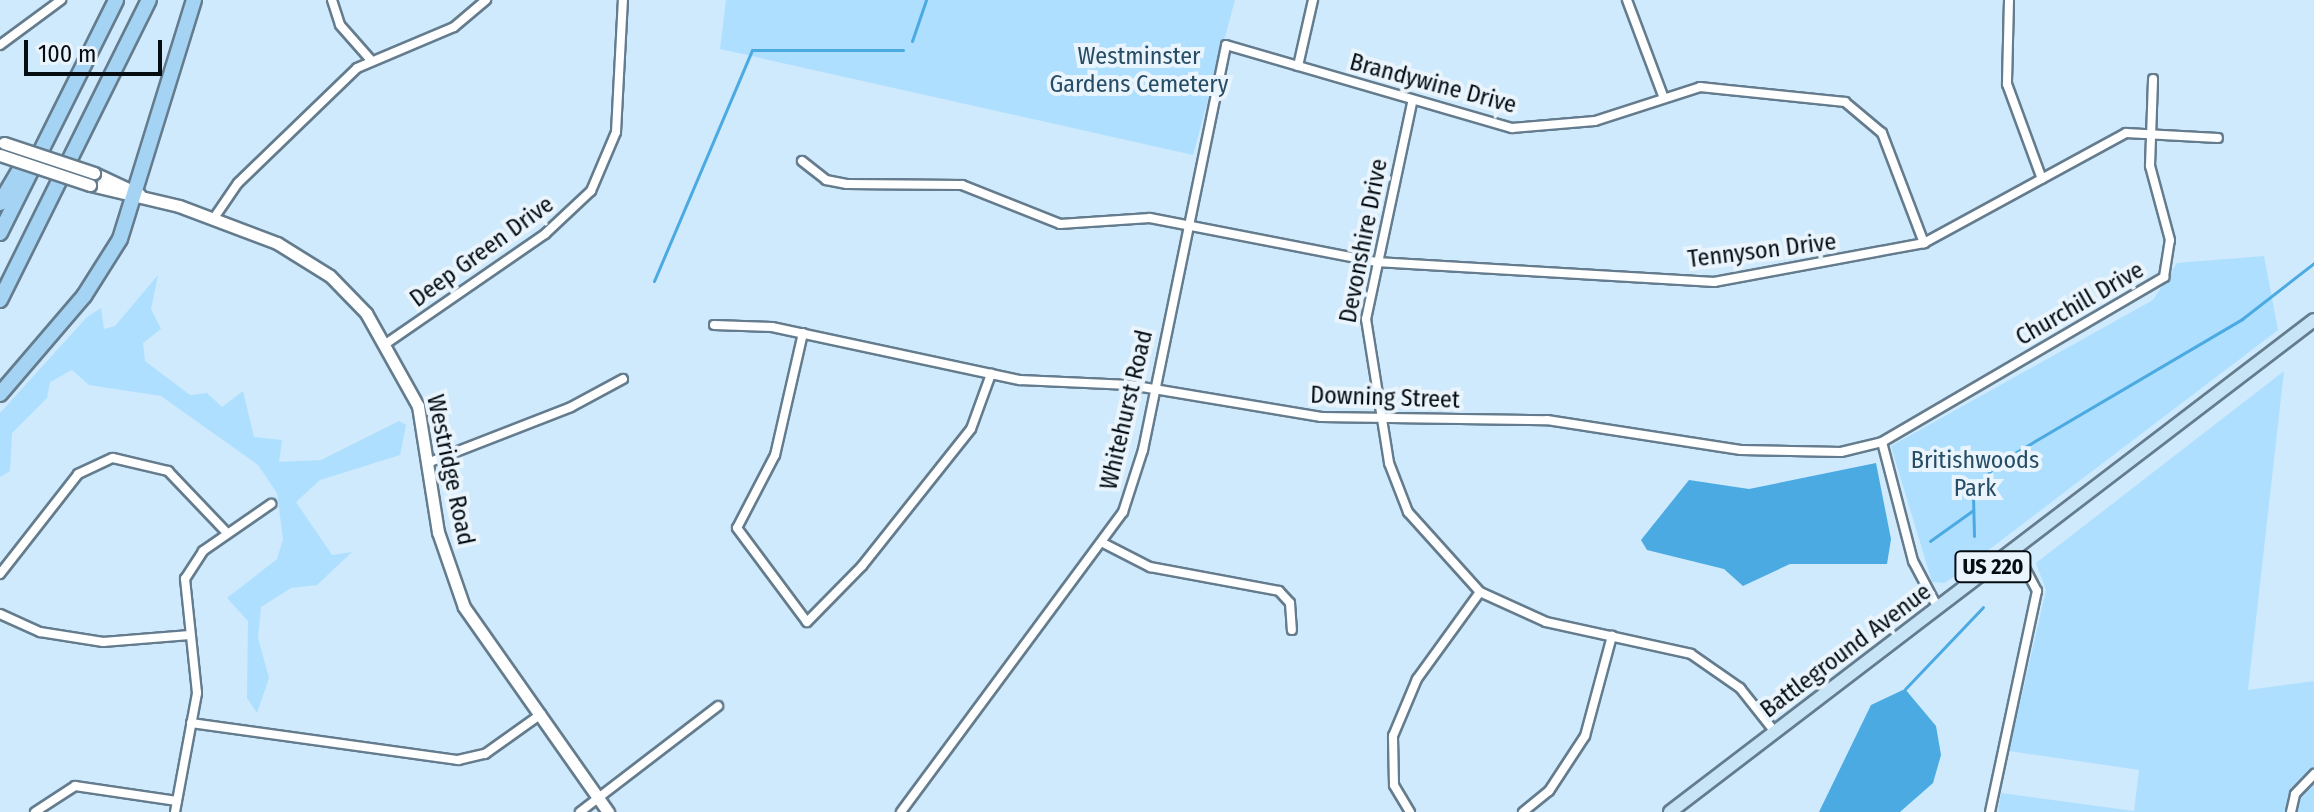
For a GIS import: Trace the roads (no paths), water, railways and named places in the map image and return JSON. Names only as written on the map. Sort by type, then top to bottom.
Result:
[{"type":"highway","points":[[0,233],[116,0]]},
{"type":"highway","points":[[0,300],[149,0]]},
{"type":"highway","points":[[0,394],[96,280],[139,194],[194,0]]},
{"type":"highway","points":[[0,203],[49,131]]},
{"type":"main road","name":"Westridge Road","points":[[2,143],[92,179]]},
{"type":"main road","name":"Westridge Road","points":[[0,155],[92,179],[214,218],[277,243],[330,276],[387,343],[418,406],[451,579],[475,626],[541,714],[608,812]]},
{"type":"main road","name":"Battleground Avenue","points":[[1670,812],[2314,320]]},
{"type":"street","points":[[0,45],[61,0]]},
{"type":"street","points":[[332,0],[340,25],[370,59]]},
{"type":"street","points":[[214,218],[238,183],[370,59],[454,27],[486,0]]},
{"type":"street","name":"Deep Green Drive","points":[[387,343],[545,234],[591,191],[616,132],[623,0]]},
{"type":"street","points":[[1298,66],[1313,0]]},
{"type":"street","points":[[1627,0],[1663,96]]},
{"type":"street","points":[[2009,0],[2007,84],[2042,179]]},
{"type":"street","name":"Brandywine Drive","points":[[1226,45],[1490,125],[1541,129],[1595,121],[1663,96],[1711,87],[1854,106],[1882,133],[1924,243]]},
{"type":"street","name":"Whitehurst Road","points":[[901,812],[1105,544],[1133,486],[1226,45]]},
{"type":"street","name":"Churchill Drive","points":[[1882,442],[2164,277],[2170,240],[2154,190],[2149,133],[2153,79]]},
{"type":"street","name":"Devonshire Drive","points":[[1412,103],[1376,262],[1366,339],[1380,421],[1408,512],[1480,592],[1546,622],[1707,662],[1740,688],[1775,732]]},
{"type":"street","name":"Tennyson Drive","points":[[802,161],[826,180],[847,184],[962,185],[1060,224],[1150,218],[1186,228],[1376,262],[1714,282],[1924,243],[2042,179],[2105,140],[2149,133],[2218,138]]},
{"type":"street","name":"Downing Street","points":[[714,325],[803,333],[991,374],[1155,390],[1380,421],[1588,423],[1781,455],[1882,442]]},
{"type":"street","points":[[803,333],[775,455],[737,528],[807,622],[862,566],[971,429],[991,374]]},
{"type":"street","points":[[430,462],[571,407],[623,379]]},
{"type":"street","points":[[1882,442],[1913,561],[1938,608]]},
{"type":"street","points":[[0,574],[78,474],[113,458],[168,471],[226,532]]},
{"type":"street","points":[[175,812],[197,679],[185,579],[226,532],[271,504]]},
{"type":"street","points":[[1105,544],[1150,567],[1279,591],[1290,603],[1292,630]]},
{"type":"street","points":[[1990,812],[2037,591],[2015,549]]},
{"type":"street","points":[[1410,812],[1394,785],[1393,736],[1417,679],[1480,592]]},
{"type":"street","points":[[0,614],[40,632],[103,642],[190,635]]},
{"type":"street","points":[[1523,812],[1549,791],[1585,736],[1612,636]]},
{"type":"street","points":[[580,812],[718,706]]},
{"type":"street","points":[[191,723],[458,760],[494,749],[541,714]]},
{"type":"street","points":[[2291,812],[2295,794],[2314,774]]},
{"type":"street","points":[[35,812],[75,786],[177,801]]},
{"type":"water","points":[[1876,463],[1891,539],[1887,564],[1790,564],[1743,586],[1724,569],[1647,550],[1641,540],[1689,480],[1749,489]]},
{"type":"water","points":[[1905,689],[1936,726],[1941,755],[1933,783],[1900,812],[1819,812],[1871,705]]},
{"type":"waterway","points":[[912,41],[926,0]]},
{"type":"waterway","points":[[654,281],[752,50],[903,50]]},
{"type":"waterway","points":[[1974,536],[1973,494],[1996,464],[2242,319],[2314,263]]},
{"type":"waterway","points":[[1930,541],[1972,511]]},
{"type":"waterway","points":[[1905,689],[1983,607]]},
{"type":"park label","name":"Westminster Gardens Cemetery","points":[[1139,71]]},
{"type":"park label","name":"Britishwoods Park","points":[[1975,475]]}]
